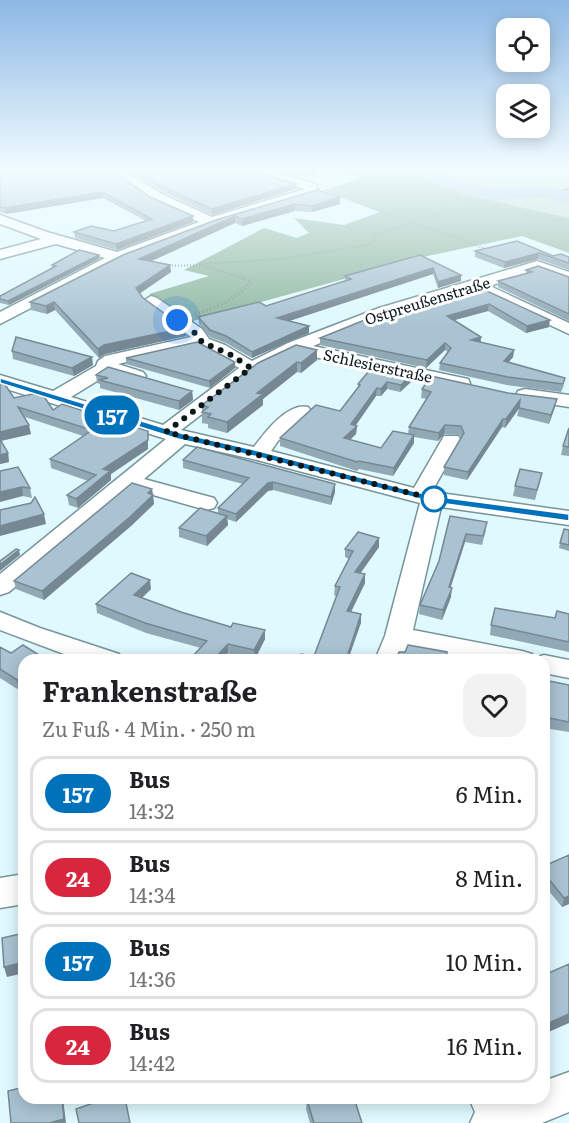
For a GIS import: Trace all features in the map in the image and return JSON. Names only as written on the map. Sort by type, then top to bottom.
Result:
[{"type":"street","points":[[10,222],[117,257]]},
{"type":"street","points":[[0,319],[117,257],[210,222]]},
{"type":"street","points":[[0,255],[57,239]]},
{"type":"street","name":"Ostpreußenstraße","points":[[0,587],[128,481],[213,398],[251,368],[294,347],[385,311],[537,265],[569,277]]},
{"type":"street","points":[[476,285],[569,329]]},
{"type":"street","points":[[151,301],[195,333],[202,342]]},
{"type":"street","points":[[107,367],[105,363],[111,360],[185,343],[202,342],[231,355],[251,368]]},
{"type":"street","name":"Schlesierstraße","points":[[294,347],[474,386]]},
{"type":"street","points":[[56,398],[107,367],[150,380]]},
{"type":"street","points":[[0,381],[174,434],[432,499],[569,518]]},
{"type":"street","points":[[192,392],[213,398]]},
{"type":"street","points":[[507,393],[569,401]]},
{"type":"street","points":[[259,454],[271,437],[301,411]]},
{"type":"street","points":[[451,440],[424,486],[432,499],[393,648],[458,654]]},
{"type":"street","points":[[128,481],[206,503]]},
{"type":"street","points":[[0,620],[31,634],[91,654]]},
{"type":"street","points":[[550,665],[569,669]]},
{"type":"street","points":[[0,893],[18,890]]},
{"type":"street","points":[[550,1098],[569,1092]]},
{"type":"street","points":[[495,1116],[532,1104]]},
{"type":"path","points":[[200,264],[282,259],[372,244],[376,235],[415,223],[491,251]]},
{"type":"path","points":[[156,264],[177,267],[201,265],[251,281],[246,290],[218,307],[188,317]]},
{"type":"green space","points":[[298,222],[344,225],[351,222],[569,222],[569,253],[522,236],[423,257],[186,323],[149,294],[209,276],[184,270],[264,228],[297,238],[309,233]]},
{"type":"building","points":[[141,222],[175,222],[116,244],[74,232],[91,226],[114,231]]},
{"type":"building","points":[[210,222],[221,222],[139,259],[170,265],[136,288],[143,298],[185,328],[104,345],[98,349],[54,302],[46,306],[30,302],[123,255]]},
{"type":"building","points":[[517,241],[553,256],[561,254],[569,257],[569,263],[539,253],[505,262],[475,251]]},
{"type":"building","points":[[79,250],[99,255],[8,301],[0,299],[0,296],[56,266],[52,265]]},
{"type":"building","points":[[420,255],[461,275],[438,282],[433,268],[277,318],[309,326],[252,352],[226,336],[210,330],[198,317],[259,302],[266,306],[351,279],[345,276]]},
{"type":"building","points":[[538,266],[569,277],[569,314],[498,281],[532,272],[526,270]]},
{"type":"building","points":[[476,286],[550,320],[527,326],[489,304],[447,316],[481,337],[471,340],[514,350],[504,361],[565,378],[563,384],[508,377],[440,363],[451,348],[445,343],[427,360],[320,338],[392,309]]},
{"type":"building","points":[[16,337],[92,357],[72,368],[12,351]]},
{"type":"building","points":[[197,342],[235,362],[209,381],[126,358]]},
{"type":"building","points":[[296,345],[317,350],[301,363],[297,362],[257,393],[263,394],[227,422],[208,417],[211,414],[202,412],[208,407],[202,405],[258,363]]},
{"type":"building","points":[[374,365],[413,373],[401,385],[387,382],[381,389],[377,388],[351,424],[357,426],[344,438],[381,448],[393,431],[414,435],[394,468],[357,462],[280,438],[316,405],[340,411]]},
{"type":"building","points":[[108,367],[192,391],[179,401],[99,380],[108,378],[96,375]]},
{"type":"building","points":[[431,376],[508,393],[557,399],[551,415],[519,408],[520,400],[506,419],[503,419],[468,472],[444,467],[464,433],[461,426],[445,425],[439,433],[409,427],[431,392],[422,389]]},
{"type":"building","points":[[0,383],[4,383],[14,398],[37,393],[43,395],[53,410],[62,404],[148,431],[148,440],[103,469],[110,471],[76,499],[67,495],[96,475],[50,459],[92,430],[18,407],[29,425],[0,432]]},
{"type":"building","points":[[569,428],[569,447],[563,446]]},
{"type":"building","points":[[0,439],[8,453],[0,455]]},
{"type":"building","points":[[197,447],[335,484],[331,497],[273,482],[268,483],[236,514],[218,508],[249,478],[183,460]]},
{"type":"building","points":[[18,467],[30,488],[22,487],[0,492],[0,471]]},
{"type":"building","points":[[520,469],[542,473],[537,490],[515,486]]},
{"type":"building","points":[[132,483],[152,489],[148,493],[153,495],[42,591],[14,581]]},
{"type":"building","points":[[35,497],[44,514],[0,526],[0,510],[31,503]]},
{"type":"building","points":[[200,508],[227,516],[206,536],[179,528]]},
{"type":"building","points":[[450,516],[487,522],[483,536],[466,534],[449,587],[452,588],[443,610],[420,605],[439,561]]},
{"type":"building","points":[[564,529],[569,530],[569,545],[560,543]]},
{"type":"building","points":[[358,532],[379,538],[355,572],[365,574],[347,611],[361,614],[348,654],[315,654],[340,587],[335,586],[353,551],[345,549]]},
{"type":"building","points":[[16,549],[19,550],[0,565],[0,561]]},
{"type":"building","points":[[131,573],[150,580],[134,595],[231,627],[233,623],[265,630],[254,650],[228,644],[219,654],[195,654],[207,641],[145,623],[96,604]]},
{"type":"building","points":[[495,608],[555,618],[557,611],[569,614],[569,642],[491,625]]},
{"type":"building","points":[[23,645],[37,654],[18,654],[17,680],[0,669],[0,647],[11,653]]},
{"type":"building","points":[[408,645],[447,652],[447,654],[398,654],[405,652]]},
{"type":"building","points":[[550,681],[569,685],[569,722],[550,718]]},
{"type":"building","points":[[569,855],[569,896],[564,898],[550,880],[550,863]]},
{"type":"building","points":[[18,934],[18,964],[4,967],[2,938]]},
{"type":"building","points":[[569,964],[569,1014],[550,1022],[550,972]]},
{"type":"building","points":[[18,1088],[18,1104],[63,1104],[64,1119],[49,1123],[11,1123],[8,1091]]},
{"type":"building","points":[[91,1104],[126,1104],[130,1123],[79,1123],[76,1109]]},
{"type":"building","points":[[308,1104],[356,1104],[362,1123],[314,1123]]},
{"type":"bus line","name":"157","points":[[0,381],[181,437],[259,454],[432,499],[569,518]]},
{"type":"route","points":[[177,320],[195,333],[202,342],[231,355],[251,368],[166,432],[434,499]]}]
